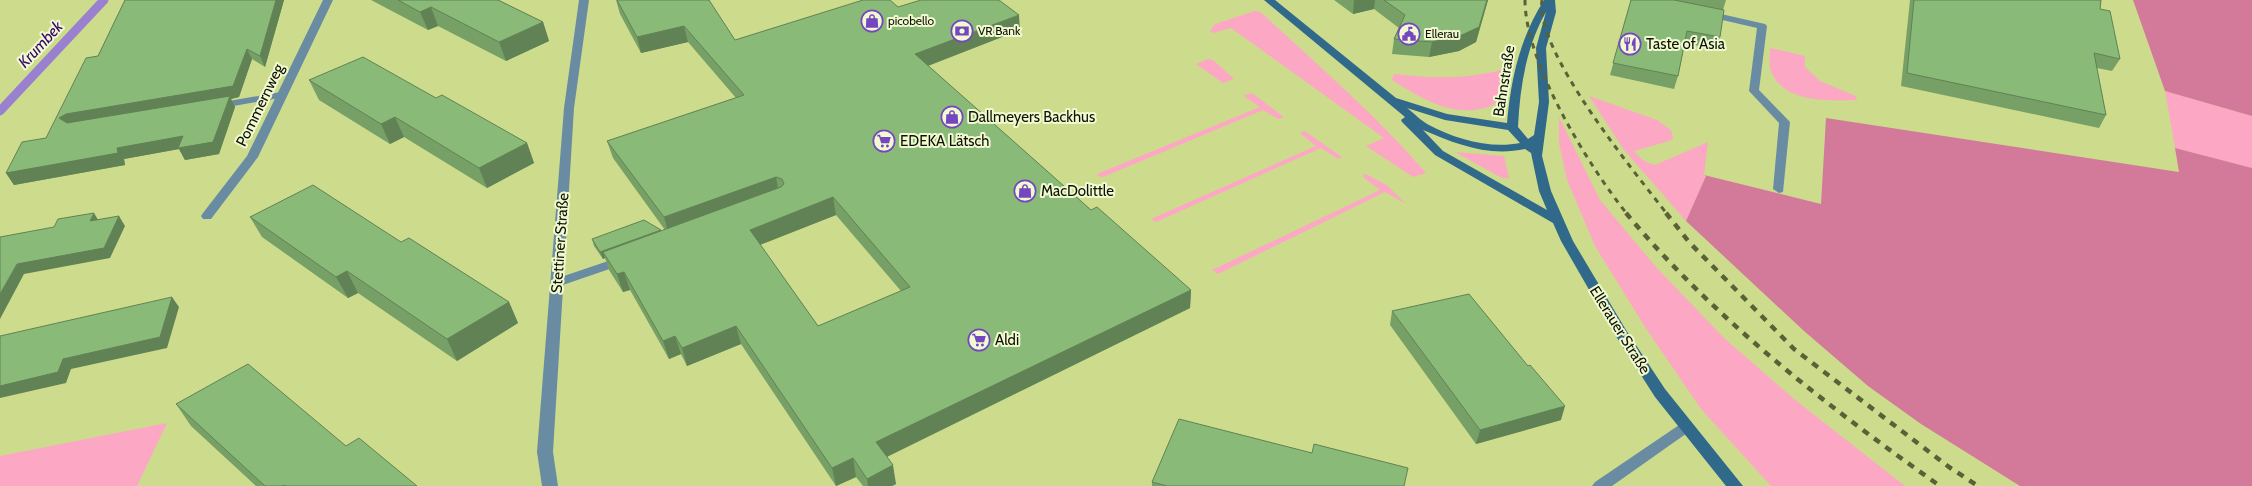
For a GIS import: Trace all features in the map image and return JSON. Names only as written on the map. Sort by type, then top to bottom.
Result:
[{"type":"main road","points":[[1268,0],[1424,127],[1467,144],[1508,149],[1528,145],[1539,136]]},
{"type":"main road","name":"Bahnstraße","points":[[1536,156],[1512,127],[1514,96],[1521,56],[1529,33],[1550,0]]},
{"type":"main road","name":"Bahnstraße","points":[[1536,156],[1544,102],[1541,48],[1551,12],[1550,0]]},
{"type":"main road","points":[[1382,94],[1421,110],[1445,117],[1512,127]]},
{"type":"main road","points":[[1382,94],[1420,136],[1439,153],[1558,221]]},
{"type":"main road","name":"Ellerauer Straße","points":[[1536,156],[1545,191],[1558,221],[1620,333],[1685,427],[1734,486]]},
{"type":"street","name":"Pommernweg","points":[[207,216],[252,157],[328,0]]},
{"type":"street","name":"Stettiner Straße","points":[[550,486],[546,452],[569,108],[584,0]]},
{"type":"street","points":[[1696,12],[1762,26],[1754,91],[1785,122],[1779,189]]},
{"type":"street","points":[[202,108],[281,95]]},
{"type":"street","points":[[557,283],[634,256]]},
{"type":"street","points":[[1600,486],[1685,427]]},
{"type":"shaded area","points":[[2133,0],[2252,0],[2252,116],[2165,91]]},
{"type":"shaded area","points":[[1255,11],[1260,12],[1267,18],[1349,93],[1389,132],[1426,173],[1413,177],[1366,146],[1384,138],[1231,28],[1213,33],[1210,31],[1215,24]]},
{"type":"shaded area","points":[[1770,48],[1805,56],[1805,67],[1820,81],[1856,96],[1857,100],[1819,100],[1794,94],[1775,79],[1770,68]]},
{"type":"shaded area","points":[[1208,59],[1213,60],[1234,79],[1223,83],[1196,64]]},
{"type":"shaded area","points":[[1509,68],[1503,90],[1494,105],[1480,109],[1453,109],[1441,106],[1428,101],[1392,80],[1394,74],[1452,77],[1495,72]]},
{"type":"shaded area","points":[[2165,91],[2252,116],[2252,168],[2175,148]]},
{"type":"shaded area","points":[[1252,93],[1284,117],[1278,119],[1263,110],[1103,177],[1098,176],[1097,174],[1260,107],[1244,95]]},
{"type":"shaded area","points":[[1589,96],[1657,120],[1671,130],[1673,139],[1634,151],[1640,158],[1649,163],[1655,165],[1708,142],[1704,175],[1706,176],[1686,221],[1624,150]]},
{"type":"shaded area","points":[[1559,117],[1600,200],[1656,267],[1724,338],[1794,399],[1905,486],[1771,486],[1701,409],[1645,327],[1595,246],[1567,180],[1559,143]]},
{"type":"shaded area","points":[[1826,118],[2179,172],[2175,148],[2252,168],[2252,486],[2020,486],[1921,424],[1868,386],[1804,331],[1686,221],[1706,176],[1704,175],[1821,204]]},
{"type":"shaded area","points":[[1305,131],[1342,157],[1338,159],[1321,148],[1156,222],[1151,219],[1316,146],[1300,133]]},
{"type":"shaded area","points":[[1455,152],[1504,156],[1509,178],[1502,178]]},
{"type":"shaded area","points":[[1366,174],[1388,186],[1406,204],[1385,192],[1218,274],[1212,270],[1380,190],[1364,178],[1363,175]]},
{"type":"shaded area","points":[[167,423],[137,486],[0,486],[0,456]]},
{"type":"building","points":[[125,0],[276,0],[260,56],[247,49],[233,86],[66,114],[59,118],[67,123],[230,96],[213,142],[178,148],[183,136],[117,148],[118,153],[6,173],[22,142],[46,138],[86,58],[98,56]]},
{"type":"building","points":[[398,0],[498,0],[543,22],[499,42],[431,7],[420,12]]},
{"type":"building","points":[[617,0],[709,0],[735,40],[863,0],[890,0],[898,7],[921,0],[999,0],[1019,15],[915,54],[1091,210],[1097,207],[1191,290],[876,442],[893,465],[867,479],[853,458],[832,468],[736,326],[682,348],[675,336],[663,341],[624,272],[617,274],[603,252],[781,187],[784,184],[782,179],[776,177],[664,217],[607,141],[744,95],[684,26],[637,37]],"holes":[[[833,197],[910,287],[818,326],[750,230]]]},
{"type":"building","points":[[1384,0],[1487,0],[1479,27],[1462,35],[1432,42],[1394,39],[1405,15]]},
{"type":"building","points":[[1631,0],[1674,0],[1724,10],[1720,37],[1687,31],[1678,76],[1613,63]]},
{"type":"building","points":[[1914,0],[2101,0],[2100,9],[2110,11],[2120,59],[2094,53],[2106,115],[1907,73]]},
{"type":"building","points":[[363,57],[436,98],[442,95],[527,143],[479,168],[395,117],[381,124],[309,80]]},
{"type":"building","points":[[313,185],[401,242],[409,238],[509,302],[447,339],[347,271],[336,277],[250,217]]},
{"type":"building","points":[[94,213],[90,221],[119,216],[104,248],[17,264],[0,294],[0,237],[54,227],[58,219]]},
{"type":"building","points":[[644,220],[661,230],[600,252],[592,239]]},
{"type":"building","points":[[1469,294],[1528,366],[1530,365],[1565,406],[1480,430],[1392,311]]},
{"type":"building","points":[[172,297],[160,337],[63,359],[58,372],[0,386],[0,336]]},
{"type":"building","points":[[248,364],[346,446],[359,438],[417,486],[265,486],[176,404]]},
{"type":"building","points":[[1179,419],[1312,453],[1314,444],[1408,468],[1404,486],[1167,486],[1152,482]]},
{"type":"waterway","name":"Krumbek","points":[[0,111],[104,0]]},
{"type":"railway","points":[[1525,0],[1528,25],[1535,53],[1561,112],[1595,169],[1627,214]]},
{"type":"railway","points":[[1542,0],[1544,22],[1554,49],[1570,79],[1611,141],[1667,214]]},
{"type":"railway","points":[[1626,213],[1697,290],[1774,360],[1856,425],[1940,486]]},
{"type":"railway","points":[[1666,213],[1689,242],[1794,349],[1949,467],[1978,486]]},
{"type":"place","name":"picobello","points":[[872,21]]},
{"type":"place","name":"VR Bank","points":[[962,31]]},
{"type":"place","name":"Ellerau","points":[[1409,34]]},
{"type":"place","name":"Taste of Asia","points":[[1630,44]]},
{"type":"place","name":"Dallmeyers Backhus","points":[[952,117]]},
{"type":"place","name":"EDEKA Lätsch","points":[[884,141]]},
{"type":"place","name":"MacDolittle","points":[[1025,191]]},
{"type":"place","name":"Aldi","points":[[979,340]]}]
